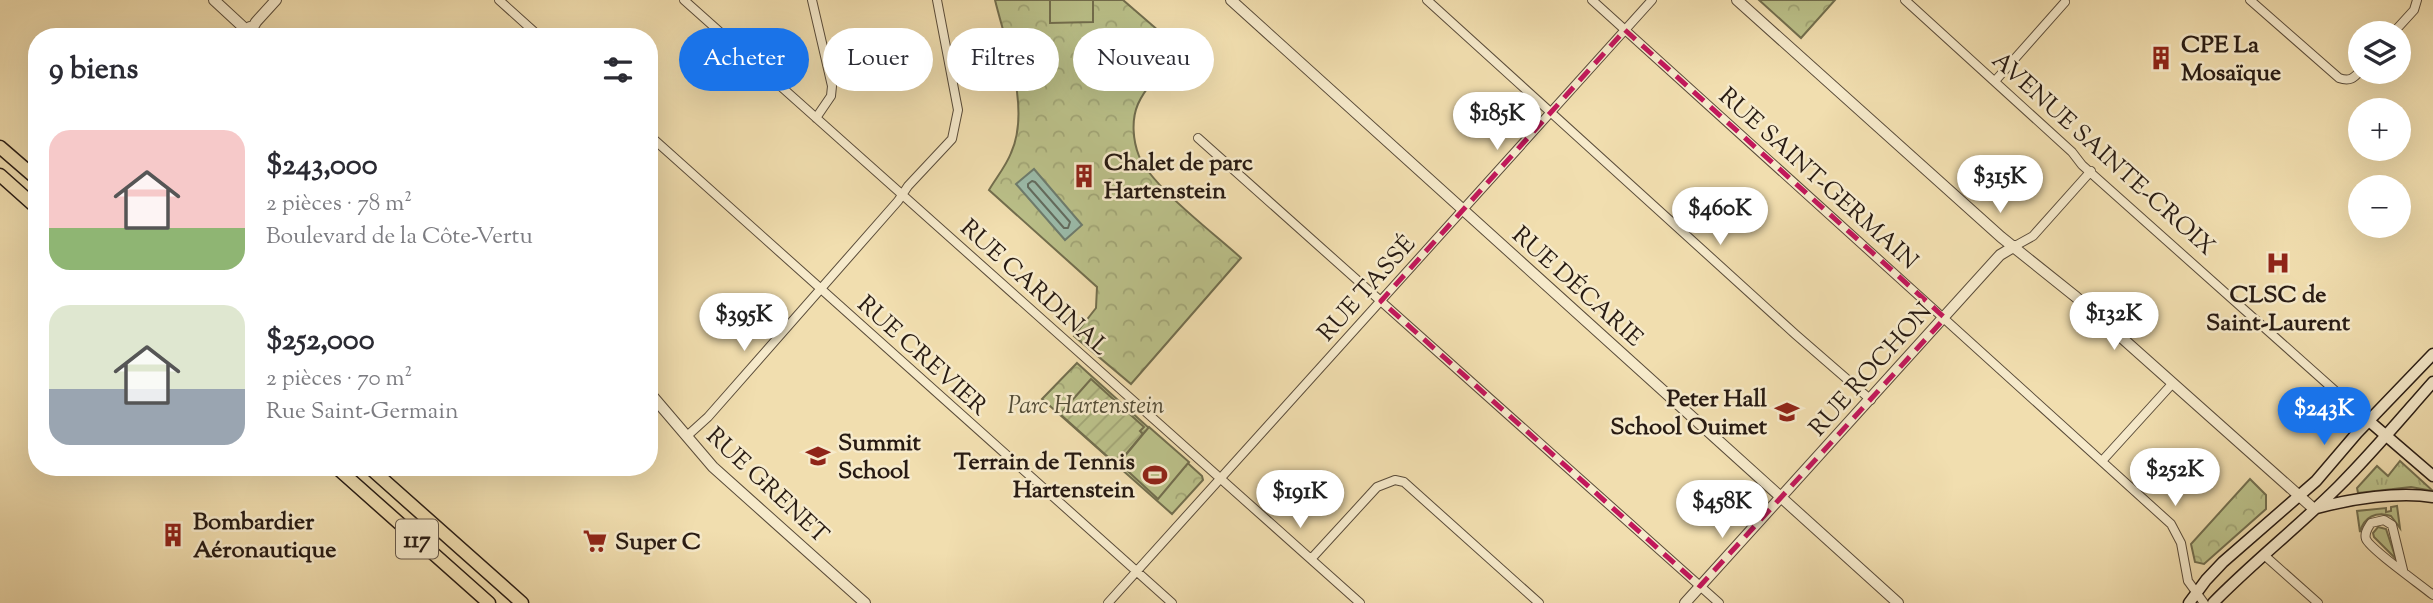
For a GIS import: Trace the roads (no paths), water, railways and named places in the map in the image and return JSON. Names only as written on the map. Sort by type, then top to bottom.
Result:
[{"type":"main road","points":[[0,147],[28,171]]},
{"type":"main road","points":[[0,175],[28,200]]},
{"type":"main road","points":[[2192,598],[2243,543],[2316,481],[2433,354]]},
{"type":"main road","points":[[2213,603],[2314,509],[2433,382]]},
{"type":"main road","name":"AVENUE SAINTE-CROIX","points":[[2369,421],[2433,476]]},
{"type":"main road","name":"117","points":[[346,476],[489,603]]},
{"type":"main road","name":"117","points":[[379,476],[522,603]]},
{"type":"main road","points":[[2314,509],[2343,501],[2415,495],[2433,497]]},
{"type":"street","points":[[214,0],[243,28]]},
{"type":"street","points":[[252,28],[276,0]]},
{"type":"street","points":[[499,0],[530,28]]},
{"type":"street","name":"RUE CARDINAL","points":[[684,0],[1360,603]]},
{"type":"street","points":[[811,0],[832,86],[831,96],[816,118]]},
{"type":"street","points":[[687,436],[708,417],[952,139],[958,110],[937,0]]},
{"type":"street","name":"RUE DÉCARIE","points":[[1231,0],[1898,603]]},
{"type":"street","points":[[1427,0],[1774,316],[1871,400]]},
{"type":"street","name":"RUE SAINT-GERMAIN","points":[[1592,0],[2171,524],[2181,543],[2192,598],[2204,603]]},
{"type":"street","name":"RUE TASSÉ","points":[[1108,603],[1652,0]]},
{"type":"street","points":[[1737,0],[2314,509]]},
{"type":"street","name":"AVENUE SAINTE-CROIX","points":[[1905,0],[2369,421]]},
{"type":"street","points":[[2250,0],[2339,78],[2348,80]]},
{"type":"street","points":[[2404,21],[2414,10],[2417,0]]},
{"type":"street","points":[[1995,81],[2065,2]]},
{"type":"street","points":[[1198,138],[1719,603]]},
{"type":"street","name":"RUE CREVIER","points":[[658,143],[1172,603]]},
{"type":"street","name":"RUE ROCHON","points":[[1685,603],[2000,255],[2033,236],[2091,171]]},
{"type":"street","points":[[2102,461],[2172,384]]},
{"type":"street","name":"RUE GRENET","points":[[658,403],[713,467],[864,603]]},
{"type":"street","points":[[1311,559],[1377,487],[1395,480],[1404,482],[1539,603]]},
{"type":"street","points":[[2403,570],[2392,525],[2384,520],[2371,523],[2366,533],[2367,541],[2433,595]]},
{"type":"street","points":[[2264,555],[2318,603]]},
{"type":"water","points":[[1034,169],[1082,225],[1065,240],[1016,184]]},
{"type":"place","name":"CPE La Mosaïque","points":[[2161,58]]},
{"type":"place","name":"Chalet de parc Hartenstein","points":[[1084,176]]},
{"type":"place","name":"CLSC de Saint-Laurent","points":[[2278,263]]},
{"type":"place","name":"Peter Hall School Ouimet","points":[[1787,412]]},
{"type":"place","name":"Summit School","points":[[818,456]]},
{"type":"place","name":"Terrain de Tennis Hartenstein","points":[[1155,475]]},
{"type":"place","name":"Bombardier Aéronautique","points":[[173,535]]},
{"type":"place","name":"Super C","points":[[595,541]]},
{"type":"park label","name":"Parc Hartenstein","points":[[1086,405]]}]
